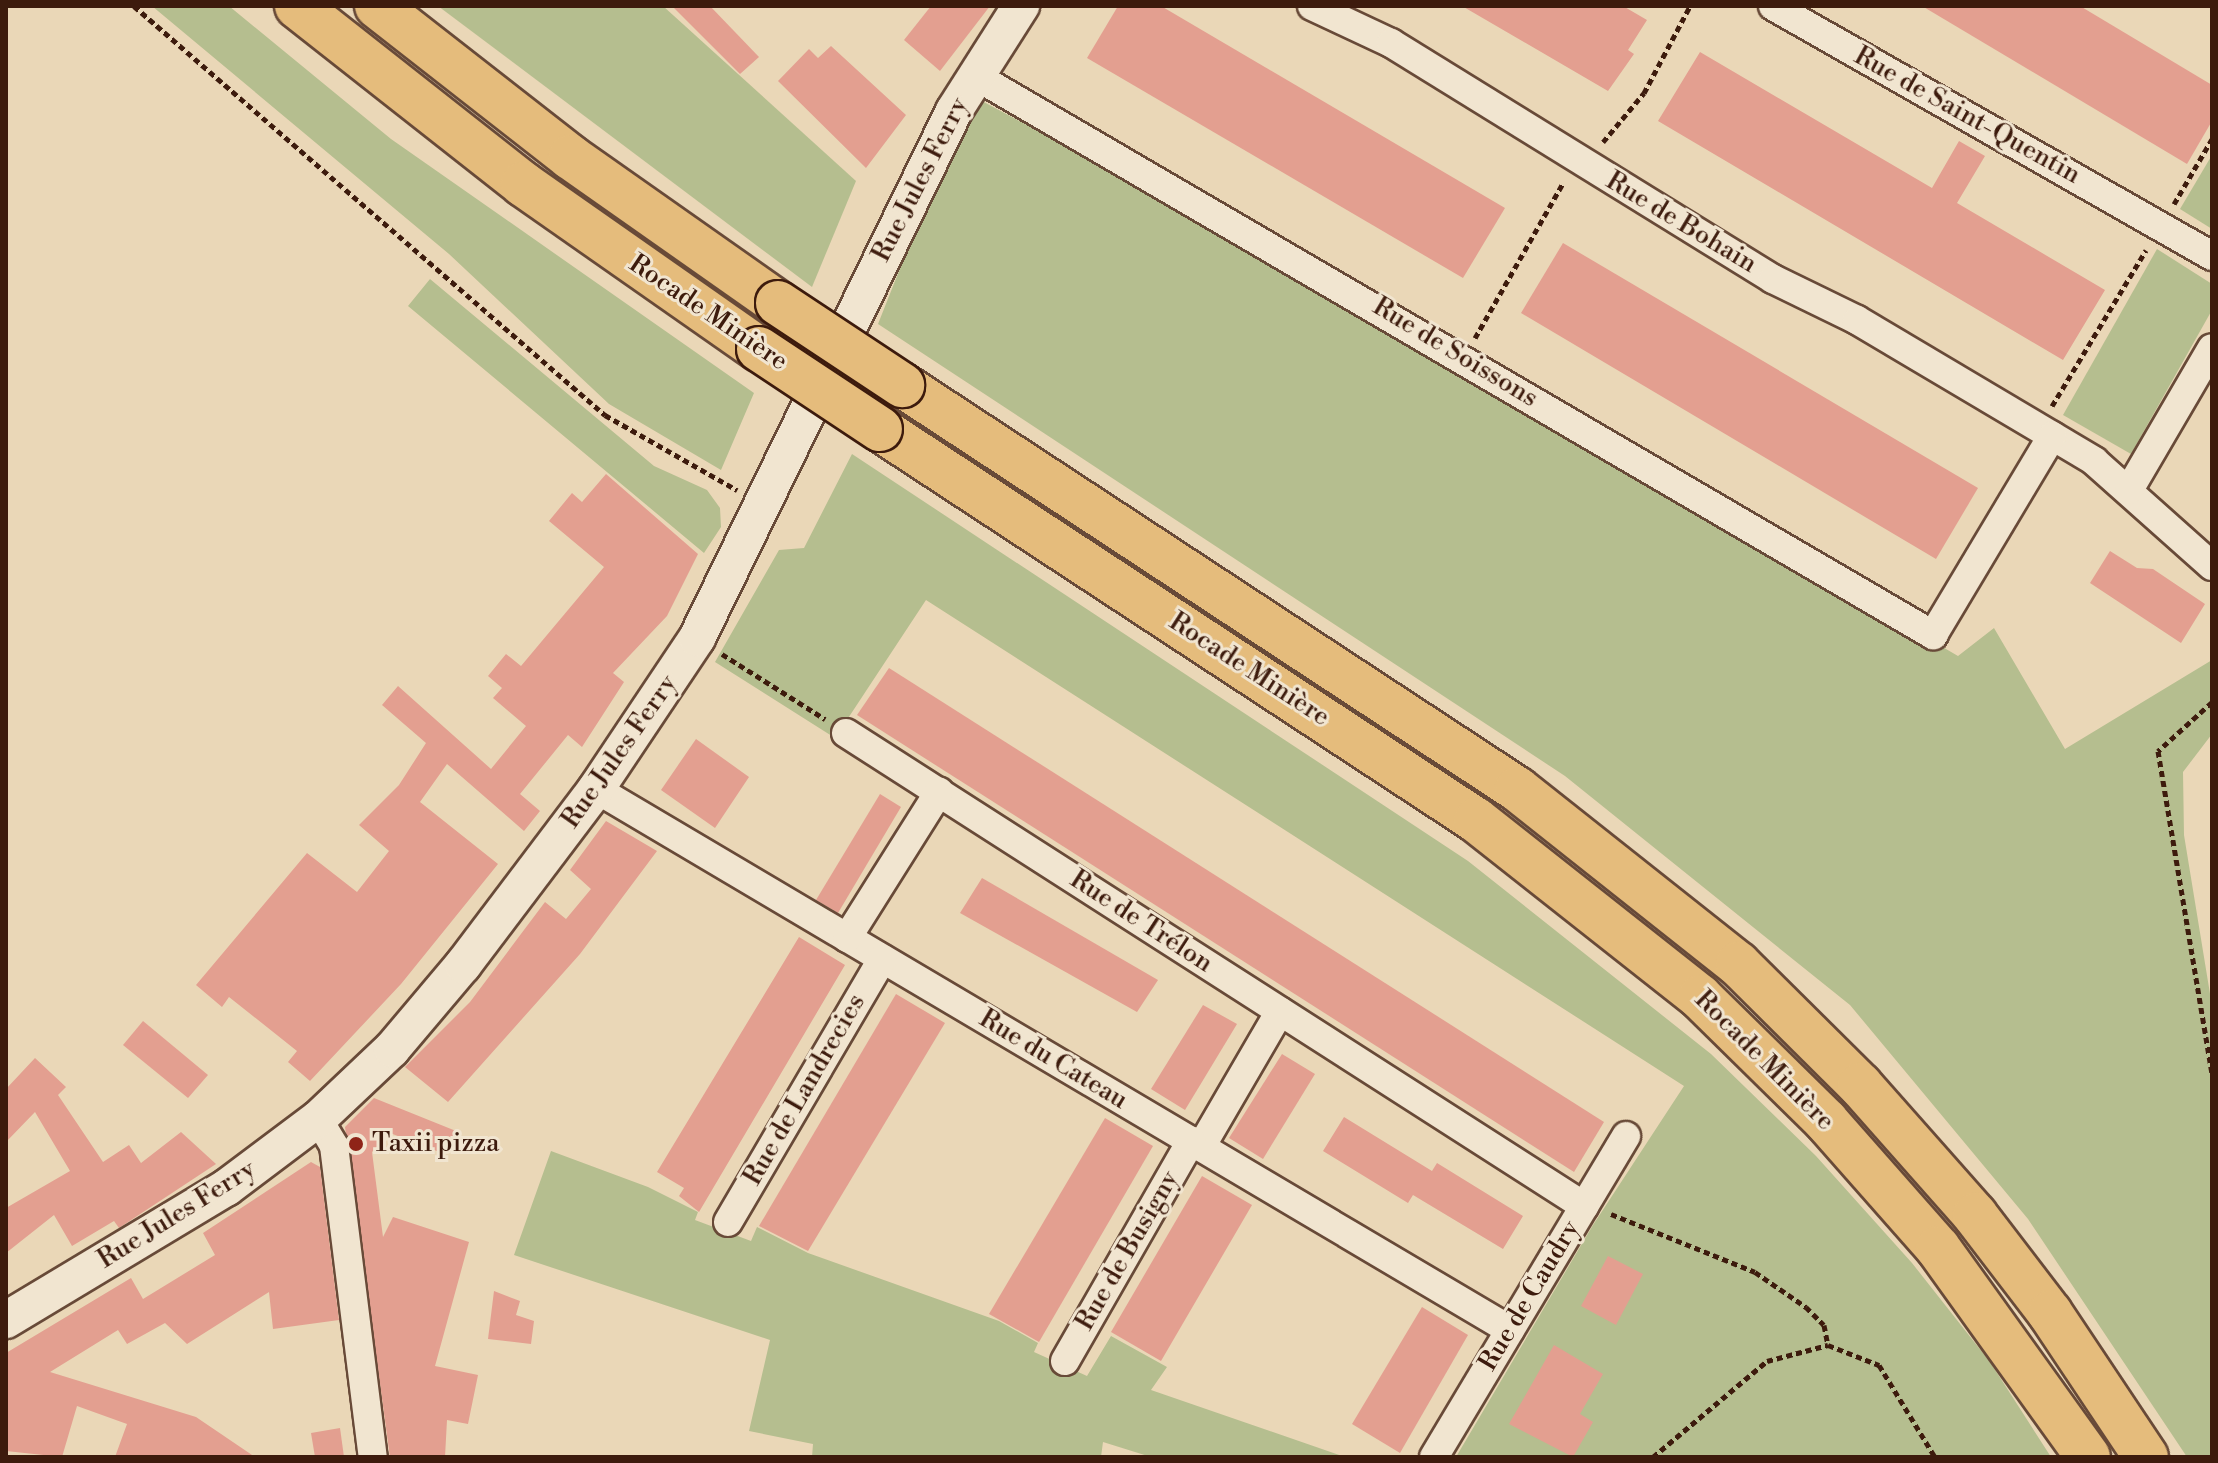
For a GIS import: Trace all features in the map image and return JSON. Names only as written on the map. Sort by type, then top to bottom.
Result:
[{"type":"highway","name":"Rocade Minière","points":[[297,6],[523,184],[759,349],[1439,795],[1565,886],[1691,988],[1826,1121],[1938,1248],[2088,1457]]},
{"type":"highway","name":"Rocade Minière","points":[[377,6],[570,157],[778,303],[1466,754],[1604,853],[1727,955],[1860,1085],[1958,1194],[2050,1313],[2146,1457]]},
{"type":"street","name":"Rue Jules Ferry","points":[[6,1320],[226,1188],[318,1119],[443,990],[596,789],[697,638],[974,75],[1021,6]]},
{"type":"street","name":"Rue de Bohain","points":[[1312,6],[1391,43],[1773,279],[1857,320],[2045,432],[2129,490],[2212,566]]},
{"type":"street","name":"Rue de Saint-Quentin","points":[[1773,6],[2212,256]]},
{"type":"street","name":"Rue de Soissons","points":[[974,75],[1933,635],[2045,432]]},
{"type":"street","points":[[2129,490],[2212,348]]},
{"type":"street","name":"Rue de Trélon","points":[[846,733],[1584,1206]]},
{"type":"street","name":"Rue du Cateau","points":[[596,789],[1510,1330]]},
{"type":"street","points":[[847,938],[939,792]]},
{"type":"street","name":"Rue de Landrecies","points":[[728,1222],[882,959]]},
{"type":"street","name":"Rue de Busigny","points":[[1065,1361],[1280,1011]]},
{"type":"street","points":[[318,1119],[334,1146],[373,1457]]},
{"type":"street","name":"Rue de Caudry","points":[[1434,1457],[1626,1136]]},
{"type":"path","points":[[134,6],[605,415],[764,505]]},
{"type":"path","points":[[1463,358],[1581,161],[1644,93],[1690,6]]},
{"type":"path","points":[[2045,432],[2212,139]]},
{"type":"path","points":[[697,638],[846,733]]},
{"type":"path","points":[[2212,702],[2158,751],[2212,1075]]},
{"type":"path","points":[[1584,1206],[1755,1272],[1815,1316],[1828,1345]]},
{"type":"path","points":[[1653,1457],[1767,1361],[1828,1345],[1879,1365],[1935,1457]]},
{"type":"green space","points":[[152,6],[229,6],[391,139],[754,393],[721,470],[609,404],[449,254]]},
{"type":"green space","points":[[438,6],[663,6],[856,181],[812,287]]},
{"type":"green space","points":[[980,100],[1266,252],[1958,656],[1994,628],[2065,749],[2212,660],[2212,734],[2183,772],[2184,835],[2212,1006],[2212,1457],[2187,1457],[2028,1219],[1850,1005],[1565,776],[878,324],[922,213]]},
{"type":"green space","points":[[2212,155],[2212,229],[2180,209]]},
{"type":"green space","points":[[2157,249],[2212,284],[2212,310],[2131,454],[2063,415]]},
{"type":"green space","points":[[430,279],[654,466],[707,490],[720,508],[721,527],[704,553],[408,306]]},
{"type":"green space","points":[[852,454],[1468,861],[1711,1054],[1816,1156],[1912,1263],[1990,1362],[2051,1457],[1456,1457],[1593,1225],[1684,1086],[926,600],[835,738],[715,662],[779,550],[804,548]]},
{"type":"green space","points":[[551,1151],[648,1187],[698,1212],[695,1220],[751,1241],[757,1227],[808,1253],[999,1321],[1038,1343],[1034,1352],[1087,1376],[1111,1336],[1167,1367],[1151,1390],[1345,1457],[1151,1457],[1103,1442],[1101,1457],[812,1457],[813,1444],[749,1431],[770,1340],[514,1255]]},
{"type":"building","points":[[672,6],[710,6],[759,57],[740,74]]},
{"type":"building","points":[[931,6],[990,6],[940,71],[904,40]]},
{"type":"building","points":[[1118,6],[1161,6],[1505,208],[1463,278],[1087,58]]},
{"type":"building","points":[[1462,6],[1623,6],[1647,20],[1628,50],[1634,54],[1608,91]]},
{"type":"building","points":[[1922,6],[2080,6],[2212,85],[2212,121],[2187,164]]},
{"type":"building","points":[[831,46],[906,115],[866,168],[778,81],[809,49],[818,58]]},
{"type":"building","points":[[1700,52],[1932,188],[1959,141],[1985,156],[1957,203],[2105,290],[2063,360],[1658,121]]},
{"type":"building","points":[[1563,243],[1978,488],[1936,559],[1521,313]]},
{"type":"building","points":[[606,474],[698,554],[667,616],[613,673],[624,682],[582,747],[568,735],[520,794],[540,811],[524,831],[447,764],[420,802],[498,864],[401,984],[310,1081],[288,1062],[297,1051],[229,997],[222,1007],[196,985],[307,853],[357,892],[389,851],[359,825],[399,785],[426,743],[382,705],[398,686],[491,769],[526,726],[493,698],[502,688],[488,676],[506,654],[521,666],[604,567],[549,521],[572,493],[582,502]]},
{"type":"building","points":[[2110,551],[2137,568],[2153,569],[2205,604],[2181,643],[2090,583]]},
{"type":"building","points":[[889,668],[1604,1122],[1574,1172],[857,715]]},
{"type":"building","points":[[696,739],[749,777],[715,828],[661,790]]},
{"type":"building","points":[[880,794],[901,807],[838,913],[816,900]]},
{"type":"building","points":[[606,821],[657,851],[580,954],[448,1102],[405,1067],[470,1002],[545,902],[566,919],[591,889],[570,870]]},
{"type":"building","points":[[982,878],[1158,980],[1137,1012],[960,913]]},
{"type":"building","points":[[799,937],[845,965],[699,1212],[679,1196],[684,1188],[657,1172]]},
{"type":"building","points":[[896,994],[945,1023],[808,1251],[759,1226]]},
{"type":"building","points":[[1203,1005],[1237,1024],[1185,1110],[1151,1089]]},
{"type":"building","points":[[143,1021],[208,1075],[188,1098],[123,1045]]},
{"type":"building","points":[[1282,1054],[1315,1074],[1263,1159],[1229,1138]]},
{"type":"building","points":[[35,1058],[66,1087],[58,1095],[103,1162],[129,1145],[141,1163],[181,1132],[216,1164],[119,1228],[114,1221],[72,1246],[54,1215],[6,1253],[6,1208],[70,1171],[35,1112],[6,1142],[6,1089]]},
{"type":"building","points":[[374,1098],[456,1131],[442,1153],[390,1133],[372,1152],[383,1237],[393,1217],[469,1242],[435,1366],[478,1375],[468,1424],[447,1420],[445,1457],[390,1457],[345,1127]]},
{"type":"building","points":[[1344,1117],[1432,1171],[1437,1163],[1523,1216],[1503,1249],[1413,1195],[1408,1203],[1323,1151]]},
{"type":"building","points":[[1105,1118],[1153,1146],[1039,1342],[989,1314]]},
{"type":"building","points":[[311,1162],[320,1167],[339,1320],[273,1329],[269,1292],[187,1344],[165,1323],[127,1344],[118,1330],[50,1372],[196,1417],[255,1457],[115,1457],[127,1424],[77,1406],[62,1457],[6,1451],[6,1353],[131,1278],[143,1299],[215,1255],[203,1233]]},
{"type":"building","points":[[1202,1176],[1252,1205],[1161,1361],[1111,1332]]},
{"type":"building","points":[[1608,1256],[1643,1274],[1616,1325],[1581,1306]]},
{"type":"building","points":[[494,1291],[520,1301],[516,1315],[534,1321],[531,1344],[488,1339]]},
{"type":"building","points":[[1422,1307],[1468,1335],[1400,1453],[1352,1424]]},
{"type":"building","points":[[1554,1345],[1603,1374],[1580,1414],[1593,1422],[1573,1457],[1509,1424]]},
{"type":"building","points":[[340,1428],[344,1457],[315,1457],[311,1433]]},
{"type":"place","name":"Taxii pizza","points":[[356,1144]]}]
